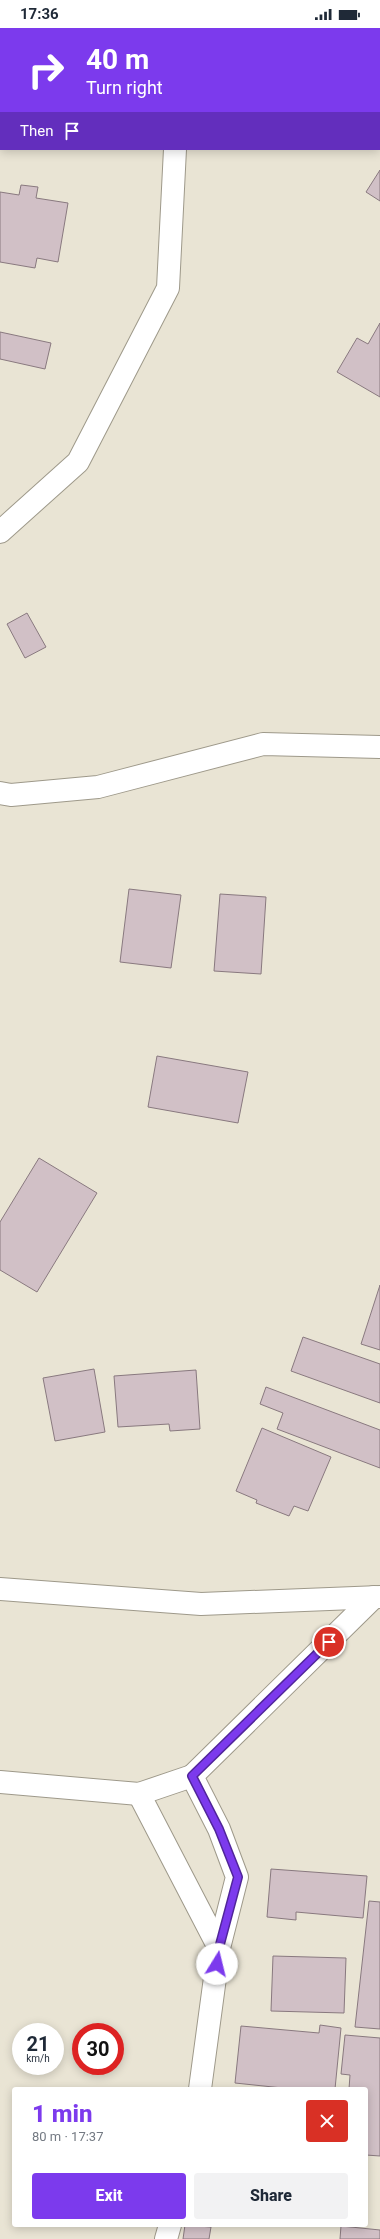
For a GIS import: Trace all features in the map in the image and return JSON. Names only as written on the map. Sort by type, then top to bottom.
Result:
[{"type":"street","points":[[0,532],[78,462],[168,288],[175,150]]},
{"type":"street","points":[[0,793],[11,795],[98,787],[264,744],[380,747]]},
{"type":"street","points":[[0,1589],[201,1604],[377,1597]]},
{"type":"street","points":[[0,1782],[139,1794],[192,1776],[377,1597]]},
{"type":"street","points":[[192,1776],[219,1829],[238,1877],[219,1948],[200,2087]]},
{"type":"street","points":[[139,1794],[219,1948]]},
{"type":"street","points":[[166,2239],[169,2227]]},
{"type":"building","points":[[380,170],[380,201],[366,192]]},
{"type":"building","points":[[21,185],[38,187],[36,198],[68,203],[58,262],[37,258],[35,268],[0,262],[0,192],[19,195]]},
{"type":"building","points":[[380,323],[380,397],[337,372],[357,338],[368,344]]},
{"type":"building","points":[[0,332],[51,343],[45,369],[0,359]]},
{"type":"building","points":[[27,613],[46,647],[25,658],[7,624]]},
{"type":"building","points":[[129,889],[181,895],[171,968],[120,962]]},
{"type":"building","points":[[220,894],[266,897],[261,974],[214,971]]},
{"type":"building","points":[[157,1056],[248,1072],[238,1123],[148,1107]]},
{"type":"building","points":[[39,1158],[97,1193],[37,1292],[0,1270],[0,1222]]},
{"type":"building","points":[[380,1285],[380,1350],[361,1344]]},
{"type":"building","points":[[303,1337],[380,1364],[380,1403],[291,1371]]},
{"type":"building","points":[[94,1369],[105,1432],[55,1441],[43,1378]]},
{"type":"building","points":[[196,1370],[200,1429],[170,1431],[169,1424],[118,1427],[114,1376]]},
{"type":"building","points":[[266,1387],[380,1430],[380,1468],[277,1429],[283,1413],[260,1404]]},
{"type":"building","points":[[262,1428],[331,1457],[308,1511],[294,1506],[289,1516],[256,1503],[257,1500],[236,1491]]},
{"type":"building","points":[[271,1869],[367,1876],[363,1918],[296,1912],[296,1920],[267,1917]]},
{"type":"building","points":[[369,1901],[380,1902],[380,2029],[355,2027]]},
{"type":"building","points":[[273,1956],[346,1958],[344,2013],[271,2011]]},
{"type":"building","points":[[320,2025],[341,2028],[335,2087],[273,2087],[235,2083],[241,2026],[319,2033]]},
{"type":"building","points":[[345,2035],[380,2038],[380,2156],[368,2155],[368,2087],[349,2087],[350,2075],[341,2074]]},
{"type":"building","points":[[185,2227],[211,2227],[209,2239],[183,2239]]},
{"type":"building","points":[[341,2227],[380,2230],[380,2239],[340,2239]]},
{"type":"route","points":[[217,1964],[219,1948],[238,1877],[219,1829],[192,1776],[329,1642]]}]
